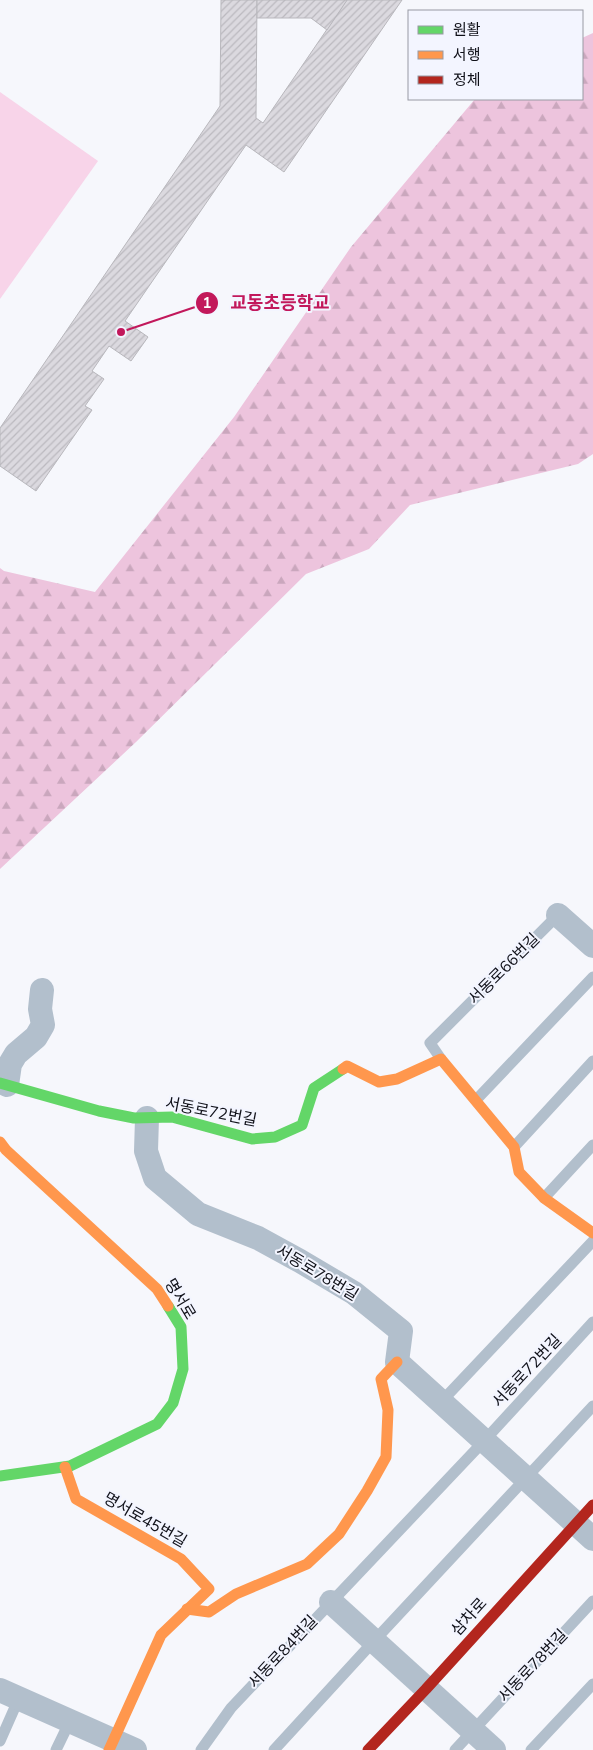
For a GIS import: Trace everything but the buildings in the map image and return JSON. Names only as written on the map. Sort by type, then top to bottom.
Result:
[{"type":"street","name":"서동로66번길","points":[[558,915],[593,946]]},
{"type":"street","points":[[4,1084],[10,1064],[16,1054],[36,1037],[43,1025],[40,1009],[42,990]]},
{"type":"street","points":[[441,1060],[514,1147],[519,1172],[544,1198],[593,1233]]},
{"type":"street","name":"서동로72번길","points":[[4,1084],[100,1111],[134,1118],[172,1117],[252,1139],[276,1136],[302,1125],[314,1088],[347,1066],[379,1082],[397,1079],[441,1060]]},
{"type":"street","name":"서동로78번길","points":[[147,1118],[146,1152],[154,1178],[198,1214],[258,1238],[354,1294],[401,1331],[396,1362]]},
{"type":"street","name":"명서로","points":[[0,1142],[6,1150],[157,1289],[181,1327],[183,1369],[173,1402],[157,1424],[65,1467],[0,1476]]},
{"type":"street","points":[[188,1609],[210,1612],[236,1594],[307,1564],[339,1534],[386,1457],[388,1410],[381,1379],[396,1362],[593,1539]]},
{"type":"street","name":"명서로45번길","points":[[65,1467],[76,1500],[182,1559],[209,1589],[160,1635],[111,1745]]},
{"type":"street","name":"삼차로","points":[[368,1750],[593,1505]]},
{"type":"street","name":"서동로84번길","points":[[331,1602],[494,1750]]},
{"type":"street","points":[[9,1694],[70,1721],[111,1745],[135,1750]]},
{"type":"lane","name":"서동로66번길","points":[[441,1060],[430,1043],[558,915]]},
{"type":"lane","points":[[476,1100],[593,977]]},
{"type":"lane","points":[[514,1147],[593,1062]]},
{"type":"lane","points":[[544,1198],[593,1145]]},
{"type":"lane","points":[[441,1402],[593,1241]]},
{"type":"lane","name":"서동로72번길","points":[[484,1441],[593,1322]]},
{"type":"lane","points":[[274,1750],[593,1406]]},
{"type":"lane","points":[[331,1602],[484,1441]]},
{"type":"lane","name":"서동로78번길","points":[[472,1731],[593,1601]]},
{"type":"lane","name":"서동로84번길","points":[[201,1750],[231,1708],[331,1602]]},
{"type":"lane","points":[[530,1750],[593,1684]]},
{"type":"lane","points":[[0,1741],[9,1694]]},
{"type":"lane","points":[[56,1750],[70,1721]]},
{"type":"lane","points":[[454,1750],[472,1731]]},
{"type":"green space","points":[[593,33],[593,454],[578,464],[410,505],[369,549],[306,574],[136,742],[0,869],[0,568],[4,571],[95,592],[234,417],[351,247],[474,100],[583,100],[583,38]]},
{"type":"shaded area","points":[[0,92],[98,161],[0,299]]},
{"type":"traffic: fast","points":[[0,1083],[99,1111],[134,1118],[172,1117],[252,1139],[275,1137],[302,1125],[314,1088],[343,1069]]},
{"type":"traffic: fast","points":[[0,1476],[70,1466],[157,1424],[173,1403],[183,1369],[181,1327],[168,1306]]},
{"type":"traffic: slow","points":[[343,1069],[347,1066],[379,1082],[397,1079],[441,1059],[514,1147],[519,1172],[544,1198],[593,1233]]},
{"type":"traffic: slow","points":[[0,1142],[6,1150],[157,1289],[168,1306]]},
{"type":"traffic: slow","points":[[187,1609],[209,1612],[236,1594],[307,1564],[339,1534],[386,1457],[388,1410],[381,1379],[397,1362]]},
{"type":"traffic: slow","points":[[65,1467],[76,1499],[181,1559],[209,1589],[161,1635],[109,1750]]},
{"type":"traffic: jam","points":[[368,1750],[593,1505]]},
{"type":"place","name":"교동초등학교","points":[[121,332]]}]
